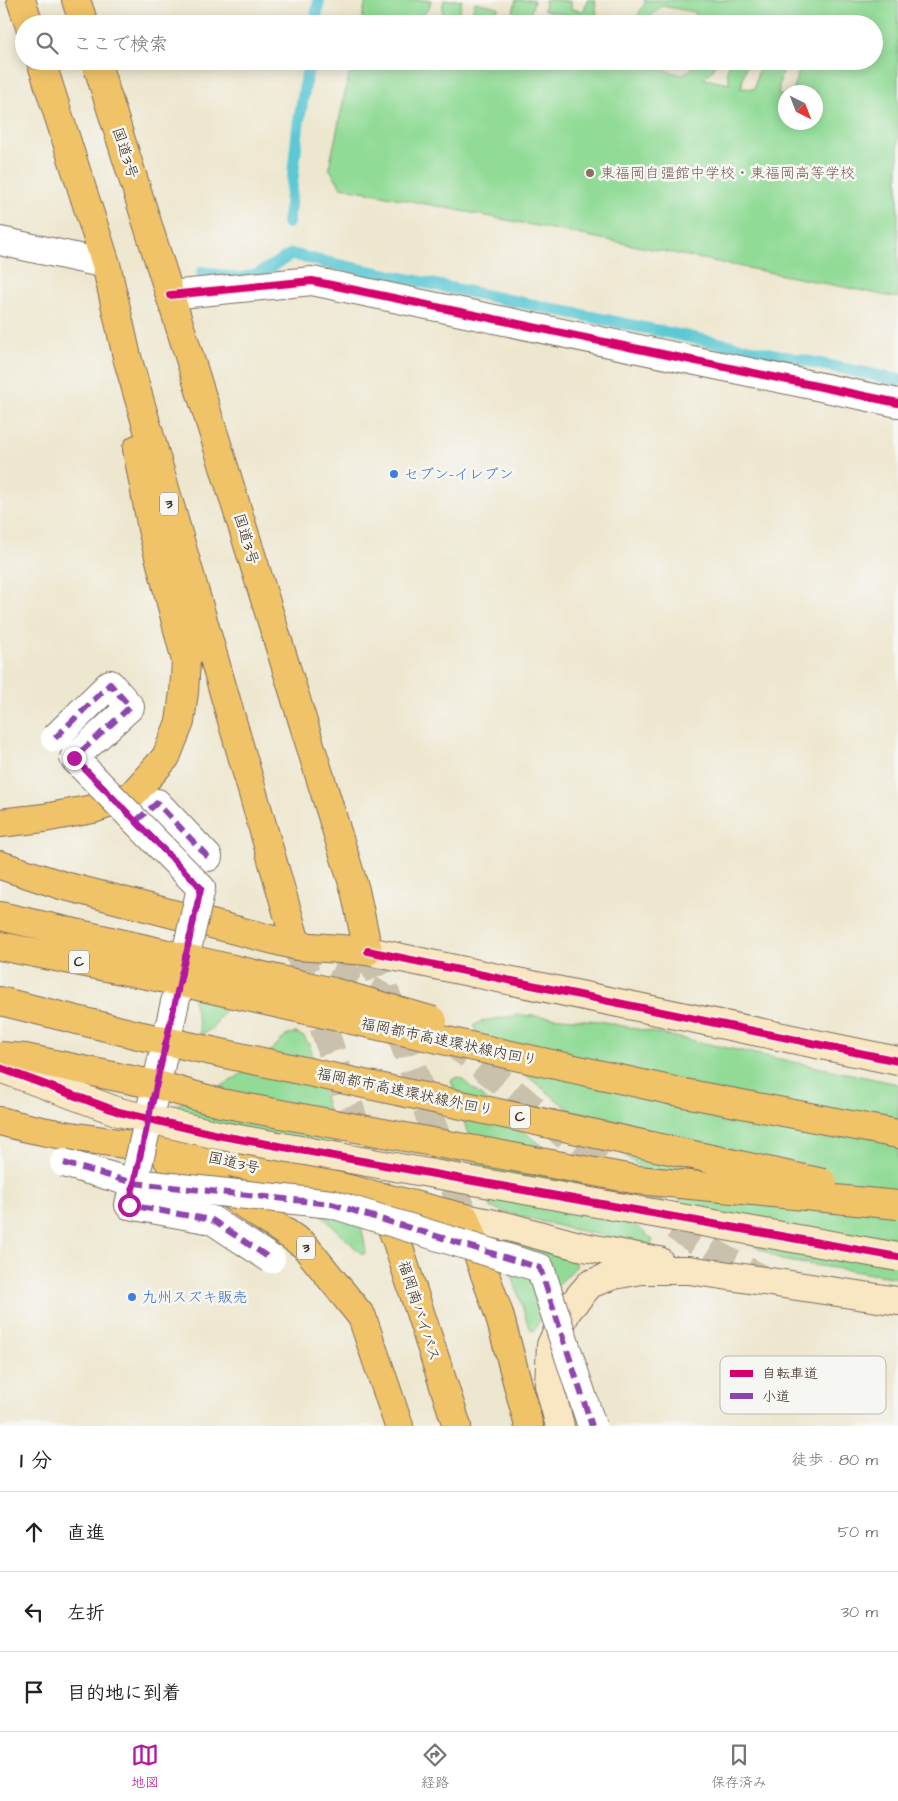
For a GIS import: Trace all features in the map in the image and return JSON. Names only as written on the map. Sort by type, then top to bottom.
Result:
[{"type":"highway","points":[[21,0],[26,15]]},
{"type":"highway","points":[[76,0],[81,15]]},
{"type":"highway","name":"3","points":[[44,70],[106,264],[127,357],[297,946]]},
{"type":"highway","name":"国道3号","points":[[99,70],[355,890],[368,951]]},
{"type":"highway","points":[[0,823],[44,818],[93,809],[131,796],[166,757],[180,722],[186,661],[152,529],[134,435],[127,357]]},
{"type":"highway","points":[[0,865],[61,885],[297,946],[368,951]]},
{"type":"highway","points":[[0,916],[333,992],[674,1091]]},
{"type":"highway","name":"福岡都市高速環状線内回り","points":[[0,946],[157,977],[674,1091],[898,1134]]},
{"type":"highway","name":"福岡都市高速環状線外回り","points":[[0,1001],[152,1038],[898,1199]]},
{"type":"highway","points":[[0,1056],[25,1058],[161,1086],[221,1103],[638,1180],[898,1205]]},
{"type":"highway","name":"国道3号","points":[[0,1121],[35,1131],[132,1144],[206,1157],[379,1196],[465,1218]]},
{"type":"highway","name":"3","points":[[132,1144],[200,1175],[304,1245],[362,1318],[399,1426]]},
{"type":"highway","name":"福岡南バイパス","points":[[379,1196],[400,1251],[457,1426]]},
{"type":"highway","points":[[465,1218],[499,1314],[529,1426]]},
{"type":"street","points":[[0,241],[106,264]]},
{"type":"street","points":[[170,295],[312,281],[898,403]]},
{"type":"street","points":[[55,738],[110,684],[130,707],[74,758],[201,888],[129,1205],[212,1220],[271,1259]]},
{"type":"street","points":[[136,821],[157,803],[208,857]]},
{"type":"street","points":[[368,951],[898,1061]]},
{"type":"street","points":[[0,1068],[119,1112],[222,1136],[898,1258]]},
{"type":"street","points":[[64,1163],[134,1183],[332,1204],[540,1268],[592,1426]]},
{"type":"street","points":[[465,1218],[509,1227],[579,1246],[764,1280]]},
{"type":"street","points":[[560,1426],[549,1386],[551,1345],[567,1311],[590,1284],[614,1275],[641,1270],[689,1270],[898,1301]]},
{"type":"green space","points":[[366,0],[431,0],[429,9],[422,15],[363,15]]},
{"type":"green space","points":[[444,0],[462,0],[459,15],[443,15]]},
{"type":"green space","points":[[516,0],[534,0],[531,12],[532,15],[512,15]]},
{"type":"green space","points":[[545,0],[571,2],[571,9],[584,11],[587,0],[595,0],[597,15],[566,15],[544,10]]},
{"type":"green space","name":"東福岡自彊館中学校・東福岡高等学校","points":[[643,0],[898,0],[898,298],[341,187],[329,168],[350,70],[663,70],[683,75],[689,70],[713,70],[704,79],[730,84],[727,70],[745,70],[741,88],[754,89],[758,70],[782,70],[778,85],[778,130],[823,130],[823,85],[795,85],[799,70],[883,70],[883,15],[696,15],[694,12],[662,6],[652,15],[638,15],[646,1]]},
{"type":"green space","points":[[475,2],[498,7],[497,15],[471,15]]},
{"type":"green space","points":[[188,976],[224,996],[225,1009],[213,1028],[201,1035]]},
{"type":"green space","points":[[520,1015],[599,1021],[898,1084],[898,1278],[781,1260],[734,1235],[690,1208],[478,1036],[474,1025],[482,1021]]},
{"type":"green space","points":[[296,1033],[304,1037],[310,1046],[344,1168],[341,1173],[146,1130],[145,1115],[206,1095],[259,1062],[288,1034]]},
{"type":"green space","points":[[459,1077],[653,1240],[651,1245],[570,1229],[491,1208],[451,1080]]},
{"type":"green space","points":[[307,1199],[357,1204],[366,1251],[364,1254],[334,1228]]},
{"type":"green space","points":[[509,1240],[573,1261],[577,1266],[556,1287],[534,1331],[529,1328],[503,1247],[504,1243]]},
{"type":"waterway","points":[[316,15],[319,0]]},
{"type":"waterway","points":[[288,223],[298,127],[308,70]]},
{"type":"waterway","points":[[202,272],[238,279],[258,274],[292,254],[898,380]]},
{"type":"tunnel","points":[[297,946],[399,1007]]},
{"type":"tunnel","points":[[297,946],[379,1196]]},
{"type":"tunnel","points":[[368,951],[389,1001],[465,1218]]},
{"type":"tunnel","points":[[447,1040],[469,1055],[670,1223],[724,1259],[763,1279]]},
{"type":"marked path","points":[[55,738],[110,684],[130,707],[74,758],[201,888],[129,1205],[212,1220],[271,1259]]},
{"type":"marked path","points":[[136,821],[157,803],[208,857]]},
{"type":"marked path","points":[[64,1163],[134,1183],[332,1204],[540,1268],[592,1426]]},
{"type":"cycle path","points":[[170,295],[312,281],[898,403]]},
{"type":"cycle path","points":[[368,951],[898,1061]]},
{"type":"cycle path","points":[[0,1068],[119,1112],[222,1136],[898,1257]]},
{"type":"place","name":"東福岡自彊館中学校・東福岡高等学校","points":[[590,173]]},
{"type":"place","name":"セブン-イレブン","points":[[394,474]]},
{"type":"place","name":"九州スズキ販売","points":[[132,1297]]},
{"type":"route","points":[[74,758],[201,888],[129,1205]]}]
